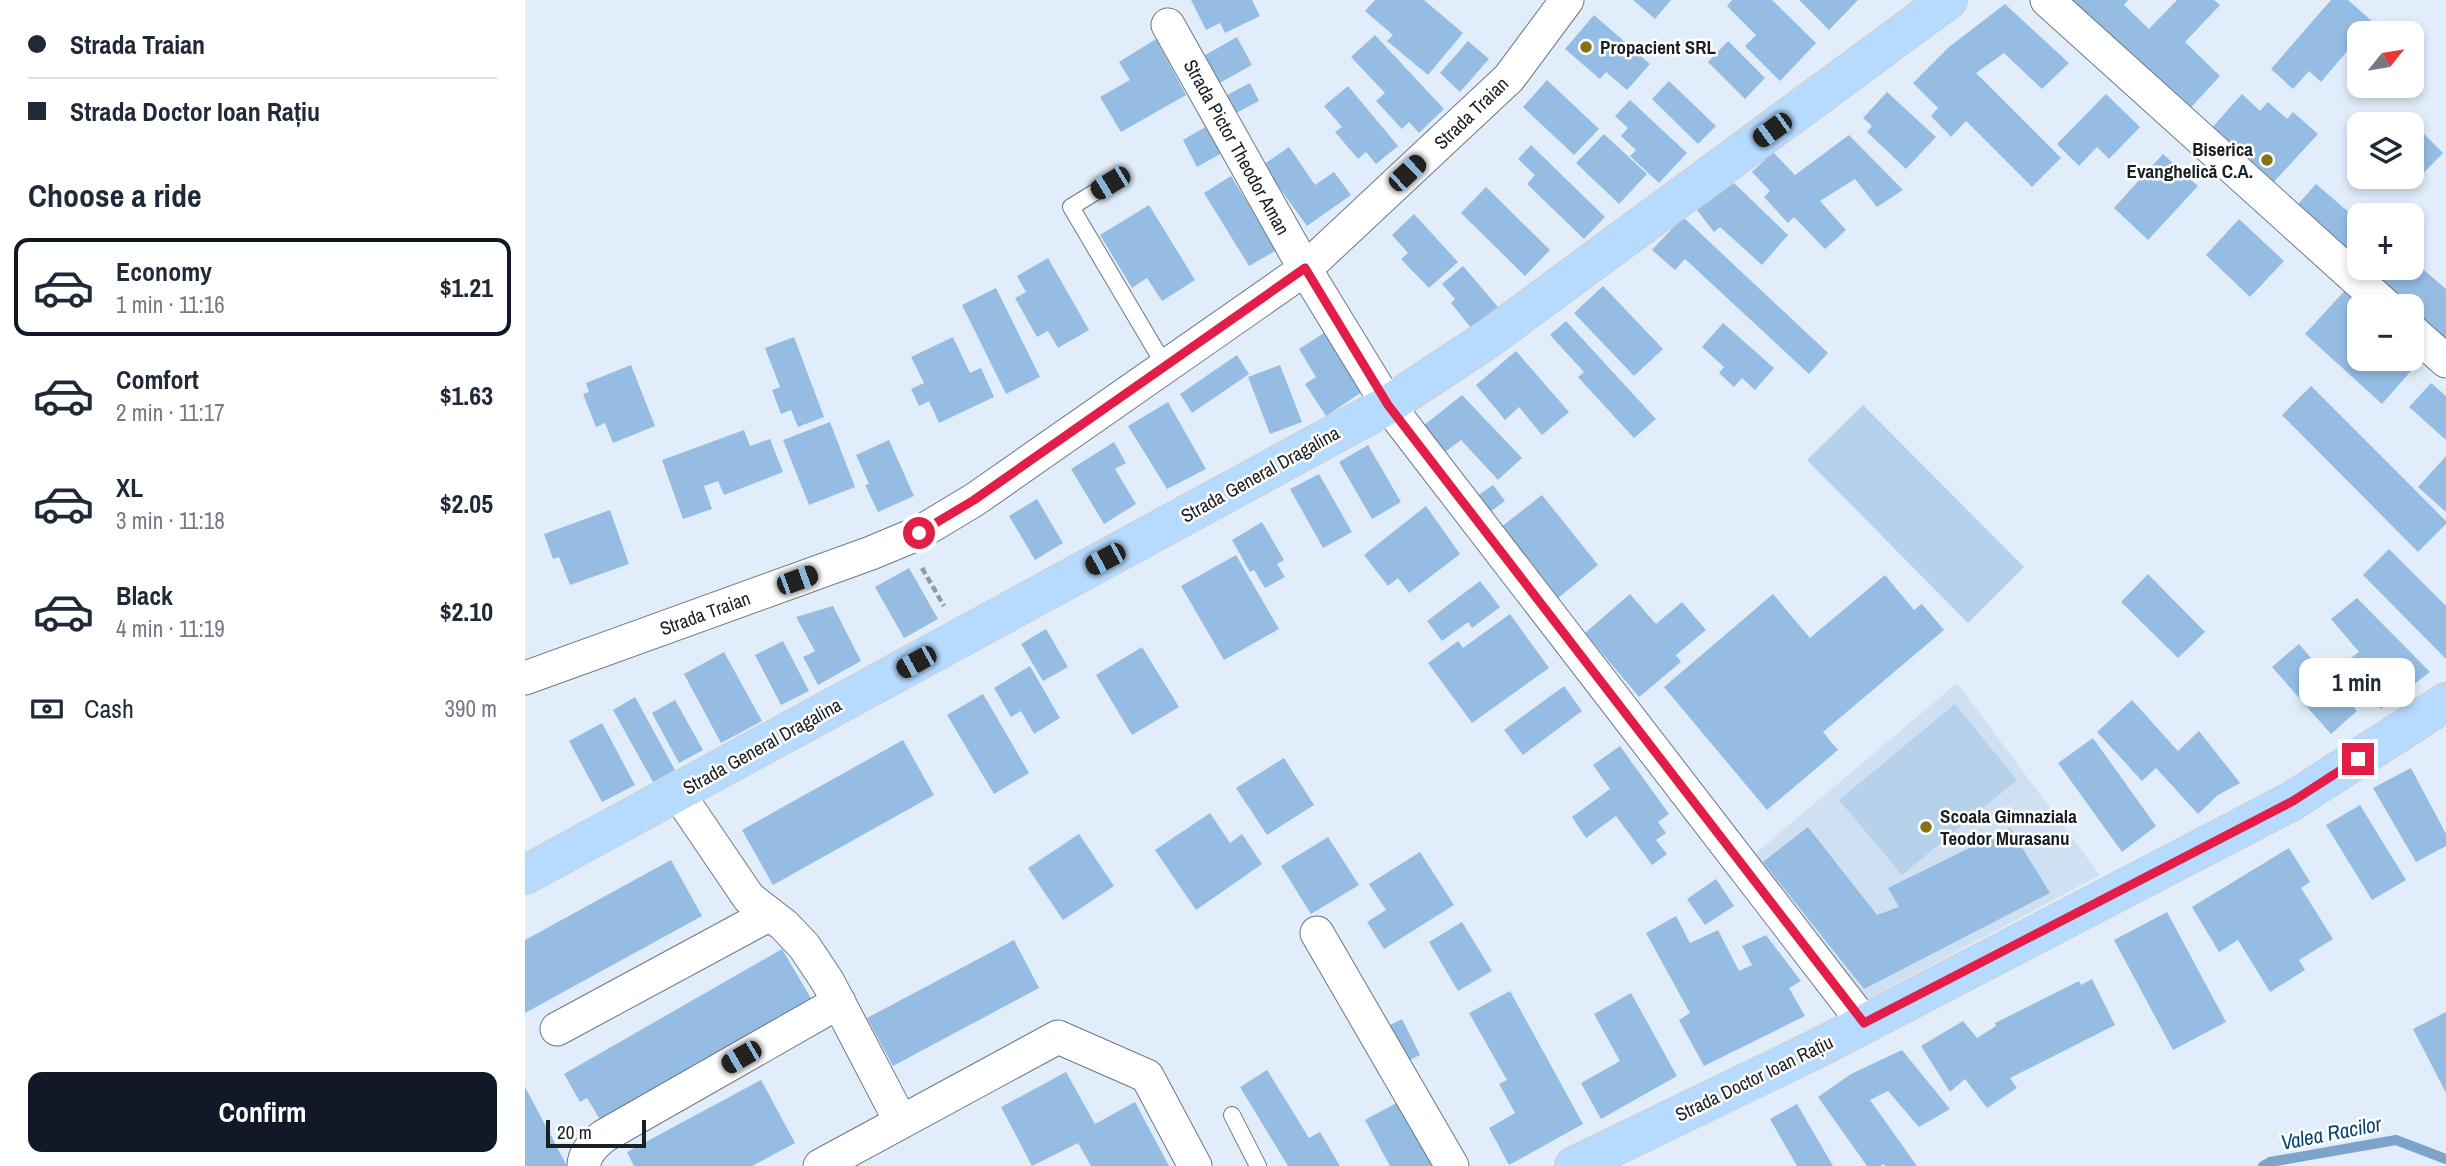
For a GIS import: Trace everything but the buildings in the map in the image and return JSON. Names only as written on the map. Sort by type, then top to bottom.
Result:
[{"type":"main road","name":"Strada General Dragalina","points":[[525,874],[1388,405],[1485,341],[1948,0]]},
{"type":"main road","name":"Strada Doctor Ioan Rațiu","points":[[1574,1166],[1820,1047],[2293,801],[2446,702]]},
{"type":"street","name":"Strada Traian","points":[[525,678],[871,553],[919,533],[974,500],[1305,268],[1509,78],[1567,0]]},
{"type":"street","points":[[2047,0],[2373,294]]},
{"type":"street","name":"Strada Pictor Theodor Aman","points":[[1168,25],[1305,268],[1388,405]]},
{"type":"street","points":[[2424,342],[2446,361]]},
{"type":"street","points":[[1388,405],[1864,1023]]},
{"type":"street","points":[[677,792],[749,898],[784,925],[804,946],[828,982],[901,1122]]},
{"type":"street","points":[[557,1029],[770,914]]},
{"type":"street","points":[[1317,933],[1452,1166]]},
{"type":"street","points":[[584,1166],[591,1147],[604,1136],[839,1002]]},
{"type":"street","points":[[820,1166],[1058,1037],[1147,1076],[1195,1166]]},
{"type":"lane","points":[[1110,183],[1071,206],[1165,366]]},
{"type":"lane","points":[[1233,1115],[1258,1166]]},
{"type":"path","points":[[917,560],[950,616]]},
{"type":"shaded area","points":[[1863,405],[2024,567],[1968,623],[1807,460]]},
{"type":"shaded area","name":"Scoala Gimnaziala Teodor Murasanu","points":[[1957,683],[2100,875],[1866,1000],[1750,858]]},
{"type":"shaded area","points":[[1955,704],[2017,780],[1902,875],[1839,800]]},
{"type":"waterway","name":"Valea Racilor","points":[[2263,1166],[2270,1162],[2396,1140],[2446,1159]]},
{"type":"place","name":"Propacient SRL","points":[[1586,47]]},
{"type":"place","name":"Biserica Evanghelică C.A.","points":[[2267,160]]},
{"type":"place","name":"Scoala Gimnaziala Teodor Murasanu","points":[[1926,827]]},
{"type":"route","points":[[919,533],[974,500],[1305,268],[1388,405],[1864,1023],[2293,801],[2358,759]]}]
